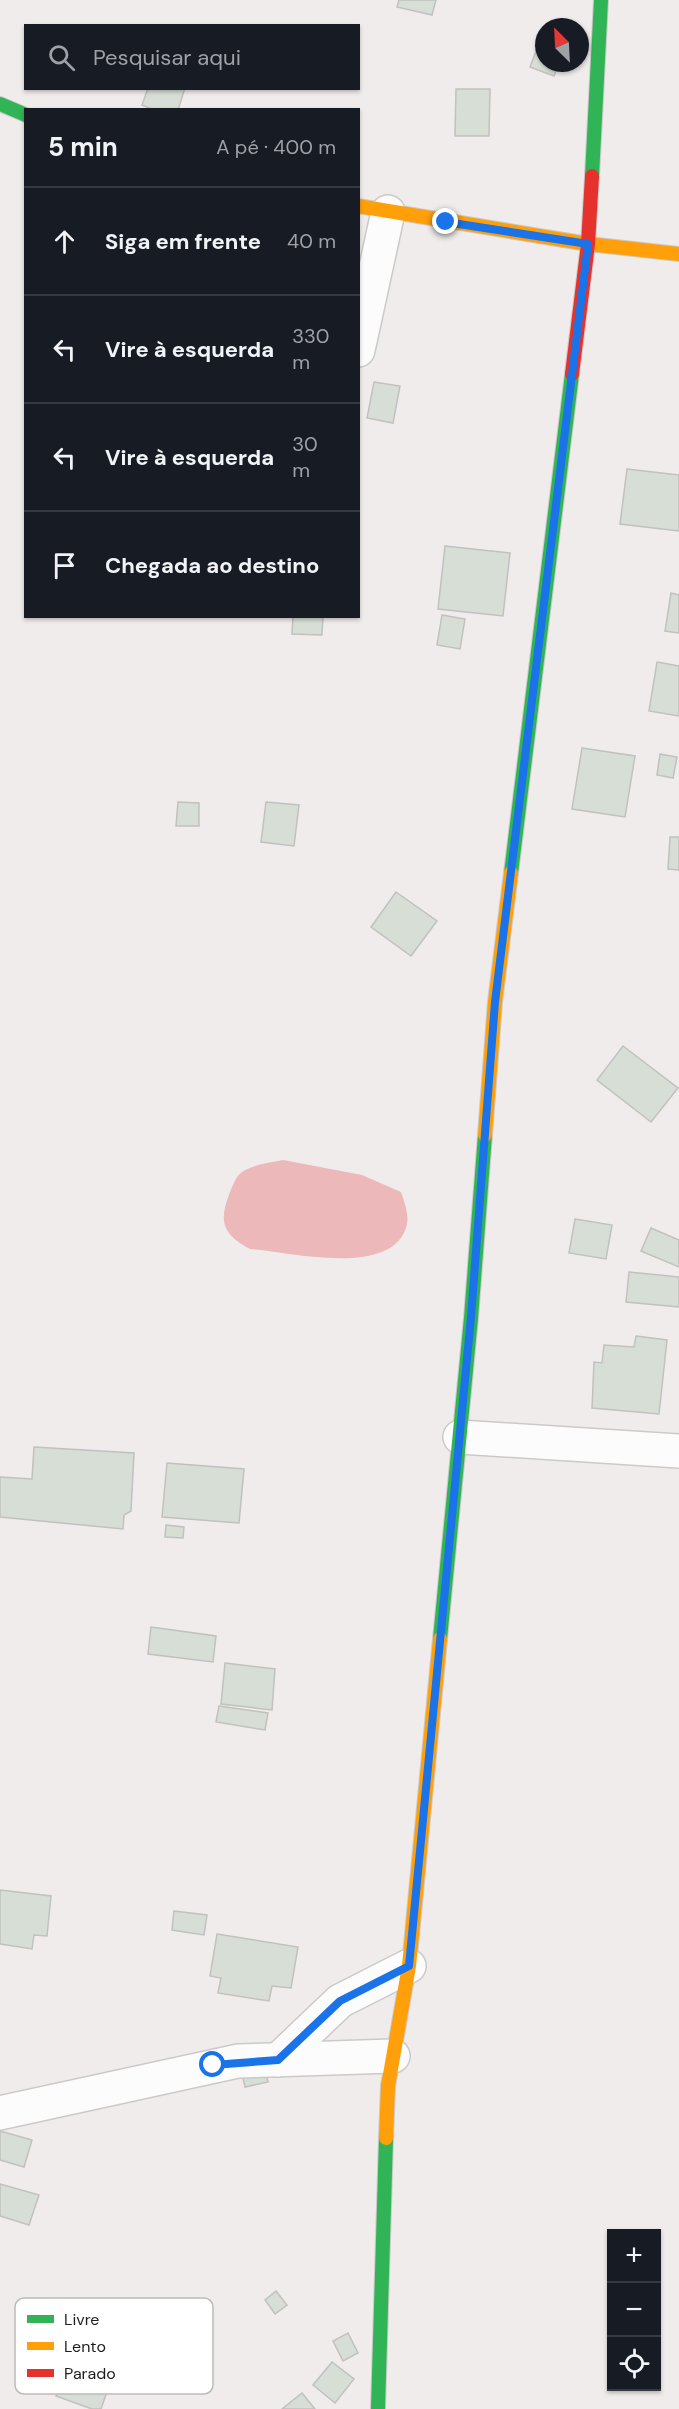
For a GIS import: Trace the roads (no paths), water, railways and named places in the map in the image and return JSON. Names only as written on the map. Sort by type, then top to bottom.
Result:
[{"type":"street","points":[[378,2409],[388,2086],[409,1966],[471,1317],[495,1002],[588,244],[601,0]]},
{"type":"street","points":[[0,105],[24,114]]},
{"type":"street","points":[[360,331],[373,209],[588,244],[679,254]]},
{"type":"street","points":[[460,1437],[679,1450]]},
{"type":"street","points":[[278,2060],[340,2001],[409,1966]]},
{"type":"street","points":[[0,2113],[213,2065],[393,2056]]}]
